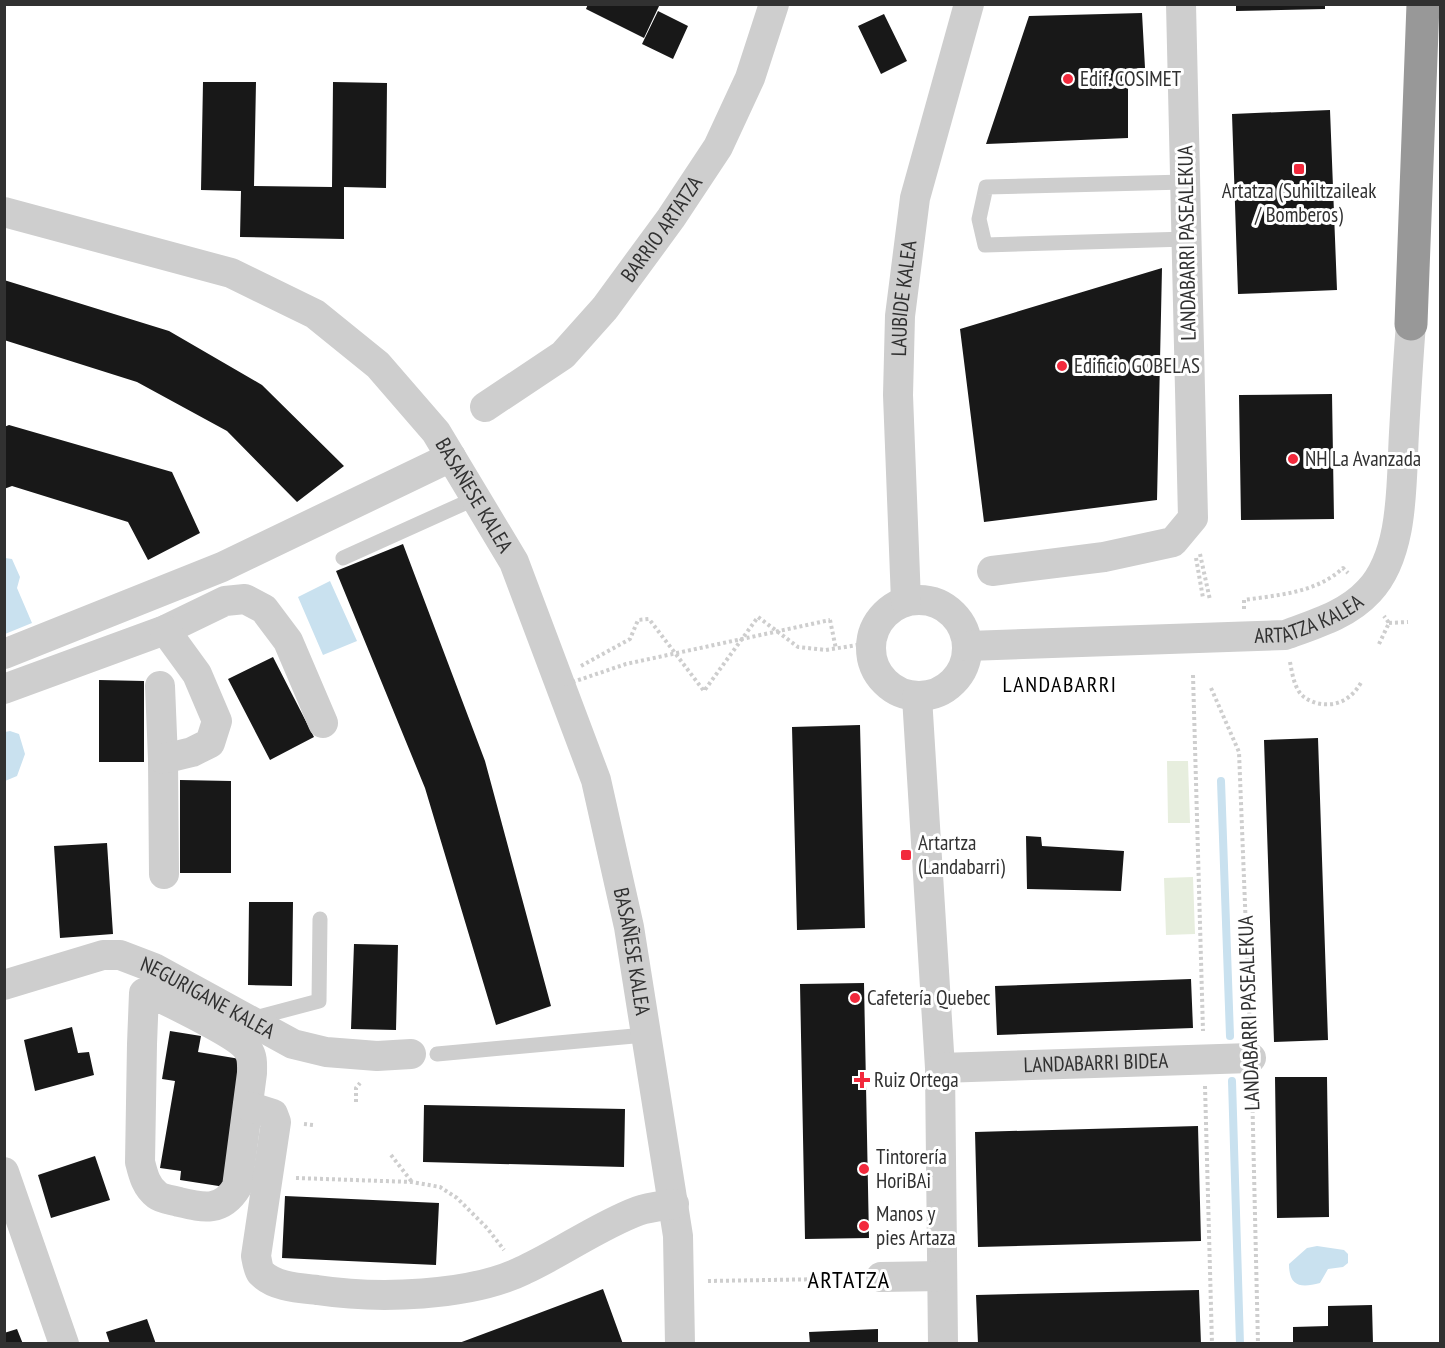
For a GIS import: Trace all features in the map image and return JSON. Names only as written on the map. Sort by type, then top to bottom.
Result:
[{"type":"highway","points":[[1411,324],[1423,4]]},
{"type":"street","name":"BARRIO ARTATZA","points":[[485,407],[563,355],[605,308],[671,218],[718,147],[750,78],[774,4]]},
{"type":"street","name":"LAUBIDE KALEA","points":[[906,601],[898,395],[900,316],[915,198],[969,4]]},
{"type":"street","name":"LANDABARRI PASEALEKUA","points":[[1181,4],[1193,518]]},
{"type":"street","name":"BASAÑESE KALEA","points":[[4,212],[231,273],[315,314],[378,364],[436,432],[476,498],[514,562],[597,780],[629,927],[674,1204],[681,1282],[680,1344]]},
{"type":"street","name":"ARTATZA KALEA","points":[[968,646],[1285,635],[1330,619],[1346,610],[1370,591],[1388,563],[1399,516],[1411,324]]},
{"type":"street","points":[[4,654],[222,567],[451,458]]},
{"type":"street","points":[[992,571],[1104,557],[1173,542],[1193,518]]},
{"type":"street","points":[[4,689],[165,630],[225,601],[245,599],[264,609],[288,641],[323,723]]},
{"type":"street","points":[[921,599],[935,602],[948,609],[958,620],[965,633],[968,646],[961,672],[954,682],[931,695],[902,694],[888,685],[878,674],[872,659],[870,643],[874,629],[882,616],[892,607],[906,601],[921,599]]},
{"type":"street","points":[[163,759],[192,753],[210,743],[217,721],[197,674],[165,630]]},
{"type":"street","points":[[160,686],[164,874]]},
{"type":"street","points":[[917,696],[939,1068],[943,1344]]},
{"type":"street","name":"NEGURIGANE KALEA","points":[[4,986],[103,955],[120,955],[154,968],[293,1044],[327,1052],[377,1056],[424,1054]]},
{"type":"street","points":[[144,993],[157,996],[236,1039],[248,1049],[252,1061],[248,1106],[237,1187],[231,1197],[208,1208],[158,1196],[151,1189],[144,1178],[140,1162],[144,993]]},
{"type":"street","name":"LANDABARRI BIDEA","points":[[939,1068],[1251,1058]]},
{"type":"street","points":[[248,1106],[273,1114],[276,1122],[256,1256],[260,1272],[273,1282],[293,1287],[381,1296],[473,1287],[521,1272],[560,1253],[591,1233],[640,1210],[674,1204]]},
{"type":"street","points":[[4,1172],[64,1344]]},
{"type":"street","points":[[881,1277],[942,1276]]},
{"type":"lane","points":[[1185,182],[986,187],[979,219],[985,245],[1187,238]]},
{"type":"lane","points":[[343,558],[476,498]]},
{"type":"lane","points":[[251,1019],[319,1000],[320,920]]},
{"type":"lane","name":"BASAÑESE KALEA","points":[[424,1054],[645,1035]]},
{"type":"path","points":[[1193,518],[1210,600]]},
{"type":"path","points":[[1195,551],[1203,598]]},
{"type":"path","points":[[1246,636],[1244,600],[1305,589],[1322,583],[1343,568],[1352,577]]},
{"type":"path","points":[[1382,615],[1389,623]]},
{"type":"path","points":[[559,682],[630,639],[638,620],[649,619],[704,691],[758,617],[798,647],[826,650],[870,643]]},
{"type":"path","points":[[559,682],[626,664],[830,620],[836,648]]},
{"type":"path","points":[[1389,623],[1408,622]]},
{"type":"path","points":[[1378,644],[1389,623]]},
{"type":"path","points":[[1285,635],[1293,678],[1301,695],[1311,701],[1326,705],[1339,703],[1356,692],[1362,681]]},
{"type":"path","points":[[1193,675],[1212,1344]]},
{"type":"path","name":"LANDABARRI PASEALEKUA","points":[[1211,688],[1239,752],[1251,1058],[1258,1344]]},
{"type":"path","points":[[356,1102],[356,1088],[365,1080]]},
{"type":"path","points":[[391,1155],[412,1182]]},
{"type":"path","points":[[268,1176],[412,1182],[440,1186],[457,1198],[488,1228],[521,1272]]},
{"type":"path","points":[[681,1282],[827,1279]]},
{"type":"green space","points":[[1167,761],[1188,761],[1190,823],[1168,823]]},
{"type":"green space","points":[[1193,877],[1195,934],[1166,935],[1164,878]]},
{"type":"water","points":[[5,558],[12,559],[20,577],[17,588],[32,623],[5,634]]},
{"type":"water","points":[[330,581],[357,641],[323,655],[298,597]]},
{"type":"water","points":[[5,732],[19,734],[25,754],[17,776],[5,781]]},
{"type":"water","points":[[1317,1246],[1344,1250],[1348,1254],[1348,1263],[1343,1267],[1328,1269],[1320,1283],[1297,1284],[1291,1277],[1289,1264],[1307,1248]]},
{"type":"building","points":[[588,4],[660,4],[644,38],[586,9]]},
{"type":"building","points":[[1236,4],[1325,4],[1325,9],[1236,11]]},
{"type":"building","points":[[658,11],[688,26],[673,59],[642,44]]},
{"type":"building","name":"Edif. COSIMET","points":[[1142,13],[1145,68],[1128,69],[1128,138],[986,144],[1029,16]]},
{"type":"building","points":[[884,14],[907,61],[881,74],[858,26]]},
{"type":"building","points":[[203,82],[256,82],[254,186],[332,187],[333,82],[387,83],[386,188],[344,187],[344,239],[240,237],[241,191],[201,190]]},
{"type":"building","points":[[1330,110],[1337,290],[1238,294],[1232,114]]},
{"type":"building","name":"Edificio GOBELAS","points":[[1162,268],[1157,500],[984,522],[960,329]]},
{"type":"building","points":[[4,280],[169,331],[262,385],[344,466],[297,502],[227,431],[137,382],[4,340]]},
{"type":"building","points":[[1332,394],[1334,519],[1241,520],[1239,395]]},
{"type":"building","points":[[9,425],[172,472],[200,533],[148,560],[128,522],[12,486],[4,489],[4,427]]},
{"type":"building","points":[[403,544],[485,761],[551,1006],[496,1025],[425,788],[336,571]]},
{"type":"building","points":[[273,657],[314,737],[270,760],[228,679]]},
{"type":"building","points":[[99,680],[144,681],[144,762],[99,762]]},
{"type":"building","points":[[860,725],[865,928],[797,930],[792,727]]},
{"type":"building","points":[[1318,738],[1328,1040],[1274,1042],[1264,740]]},
{"type":"building","points":[[180,780],[231,781],[231,873],[180,873]]},
{"type":"building","points":[[1026,836],[1041,837],[1042,846],[1124,851],[1121,891],[1027,889]]},
{"type":"building","points":[[107,843],[113,934],[60,938],[54,846]]},
{"type":"building","points":[[249,902],[293,902],[292,986],[248,985]]},
{"type":"building","points":[[354,944],[398,945],[396,1030],[351,1029]]},
{"type":"building","points":[[1191,979],[1193,1028],[997,1035],[995,986]]},
{"type":"building","points":[[864,983],[869,1238],[805,1239],[800,984]]},
{"type":"building","points":[[72,1027],[78,1053],[89,1052],[94,1075],[35,1091],[24,1040]]},
{"type":"building","points":[[170,1031],[201,1036],[198,1052],[246,1060],[225,1187],[180,1180],[181,1171],[160,1168],[175,1081],[162,1079]]},
{"type":"building","points":[[1275,1077],[1327,1077],[1329,1217],[1277,1218]]},
{"type":"building","points":[[424,1105],[625,1109],[624,1167],[423,1162]]},
{"type":"building","points":[[1198,1126],[1201,1241],[978,1247],[975,1132]]},
{"type":"building","points":[[95,1156],[110,1200],[51,1218],[38,1175]]},
{"type":"building","points":[[285,1196],[439,1203],[436,1265],[282,1258]]},
{"type":"building","points":[[603,1289],[623,1344],[459,1344],[459,1343]]},
{"type":"building","points":[[1199,1290],[1201,1344],[978,1344],[976,1295]]},
{"type":"building","points":[[1372,1305],[1373,1344],[1293,1344],[1293,1327],[1328,1326],[1328,1306]]},
{"type":"building","points":[[147,1319],[156,1344],[110,1344],[106,1332]]},
{"type":"building","points":[[17,1329],[23,1344],[4,1344],[4,1333]]},
{"type":"building","points":[[878,1329],[878,1344],[810,1344],[809,1332]]},
{"type":"waterway","points":[[1221,781],[1230,1036]]},
{"type":"waterway","points":[[1232,1081],[1240,1344]]},
{"type":"place","name":"Edif. COSIMET","points":[[1068,79]]},
{"type":"place","name":"Artatza (Suhiltzaileak / Bomberos)","points":[[1299,169]]},
{"type":"place","name":"Edificio GOBELAS","points":[[1062,366]]},
{"type":"place","name":"NH La Avanzada","points":[[1293,459]]},
{"type":"place","name":"Artartza (Landabarri)","points":[[906,855]]},
{"type":"place","name":"Cafetería Quebec","points":[[855,998]]},
{"type":"place","name":"Ruiz Ortega","points":[[862,1080]]},
{"type":"place","name":"Tintorería HoriBAi","points":[[864,1169]]},
{"type":"place","name":"Manos y pies Artaza","points":[[864,1226]]},
{"type":"district","name":"LANDABARRI","points":[[1060,684]]},
{"type":"district","name":"ARTATZA","points":[[849,1280]]}]
